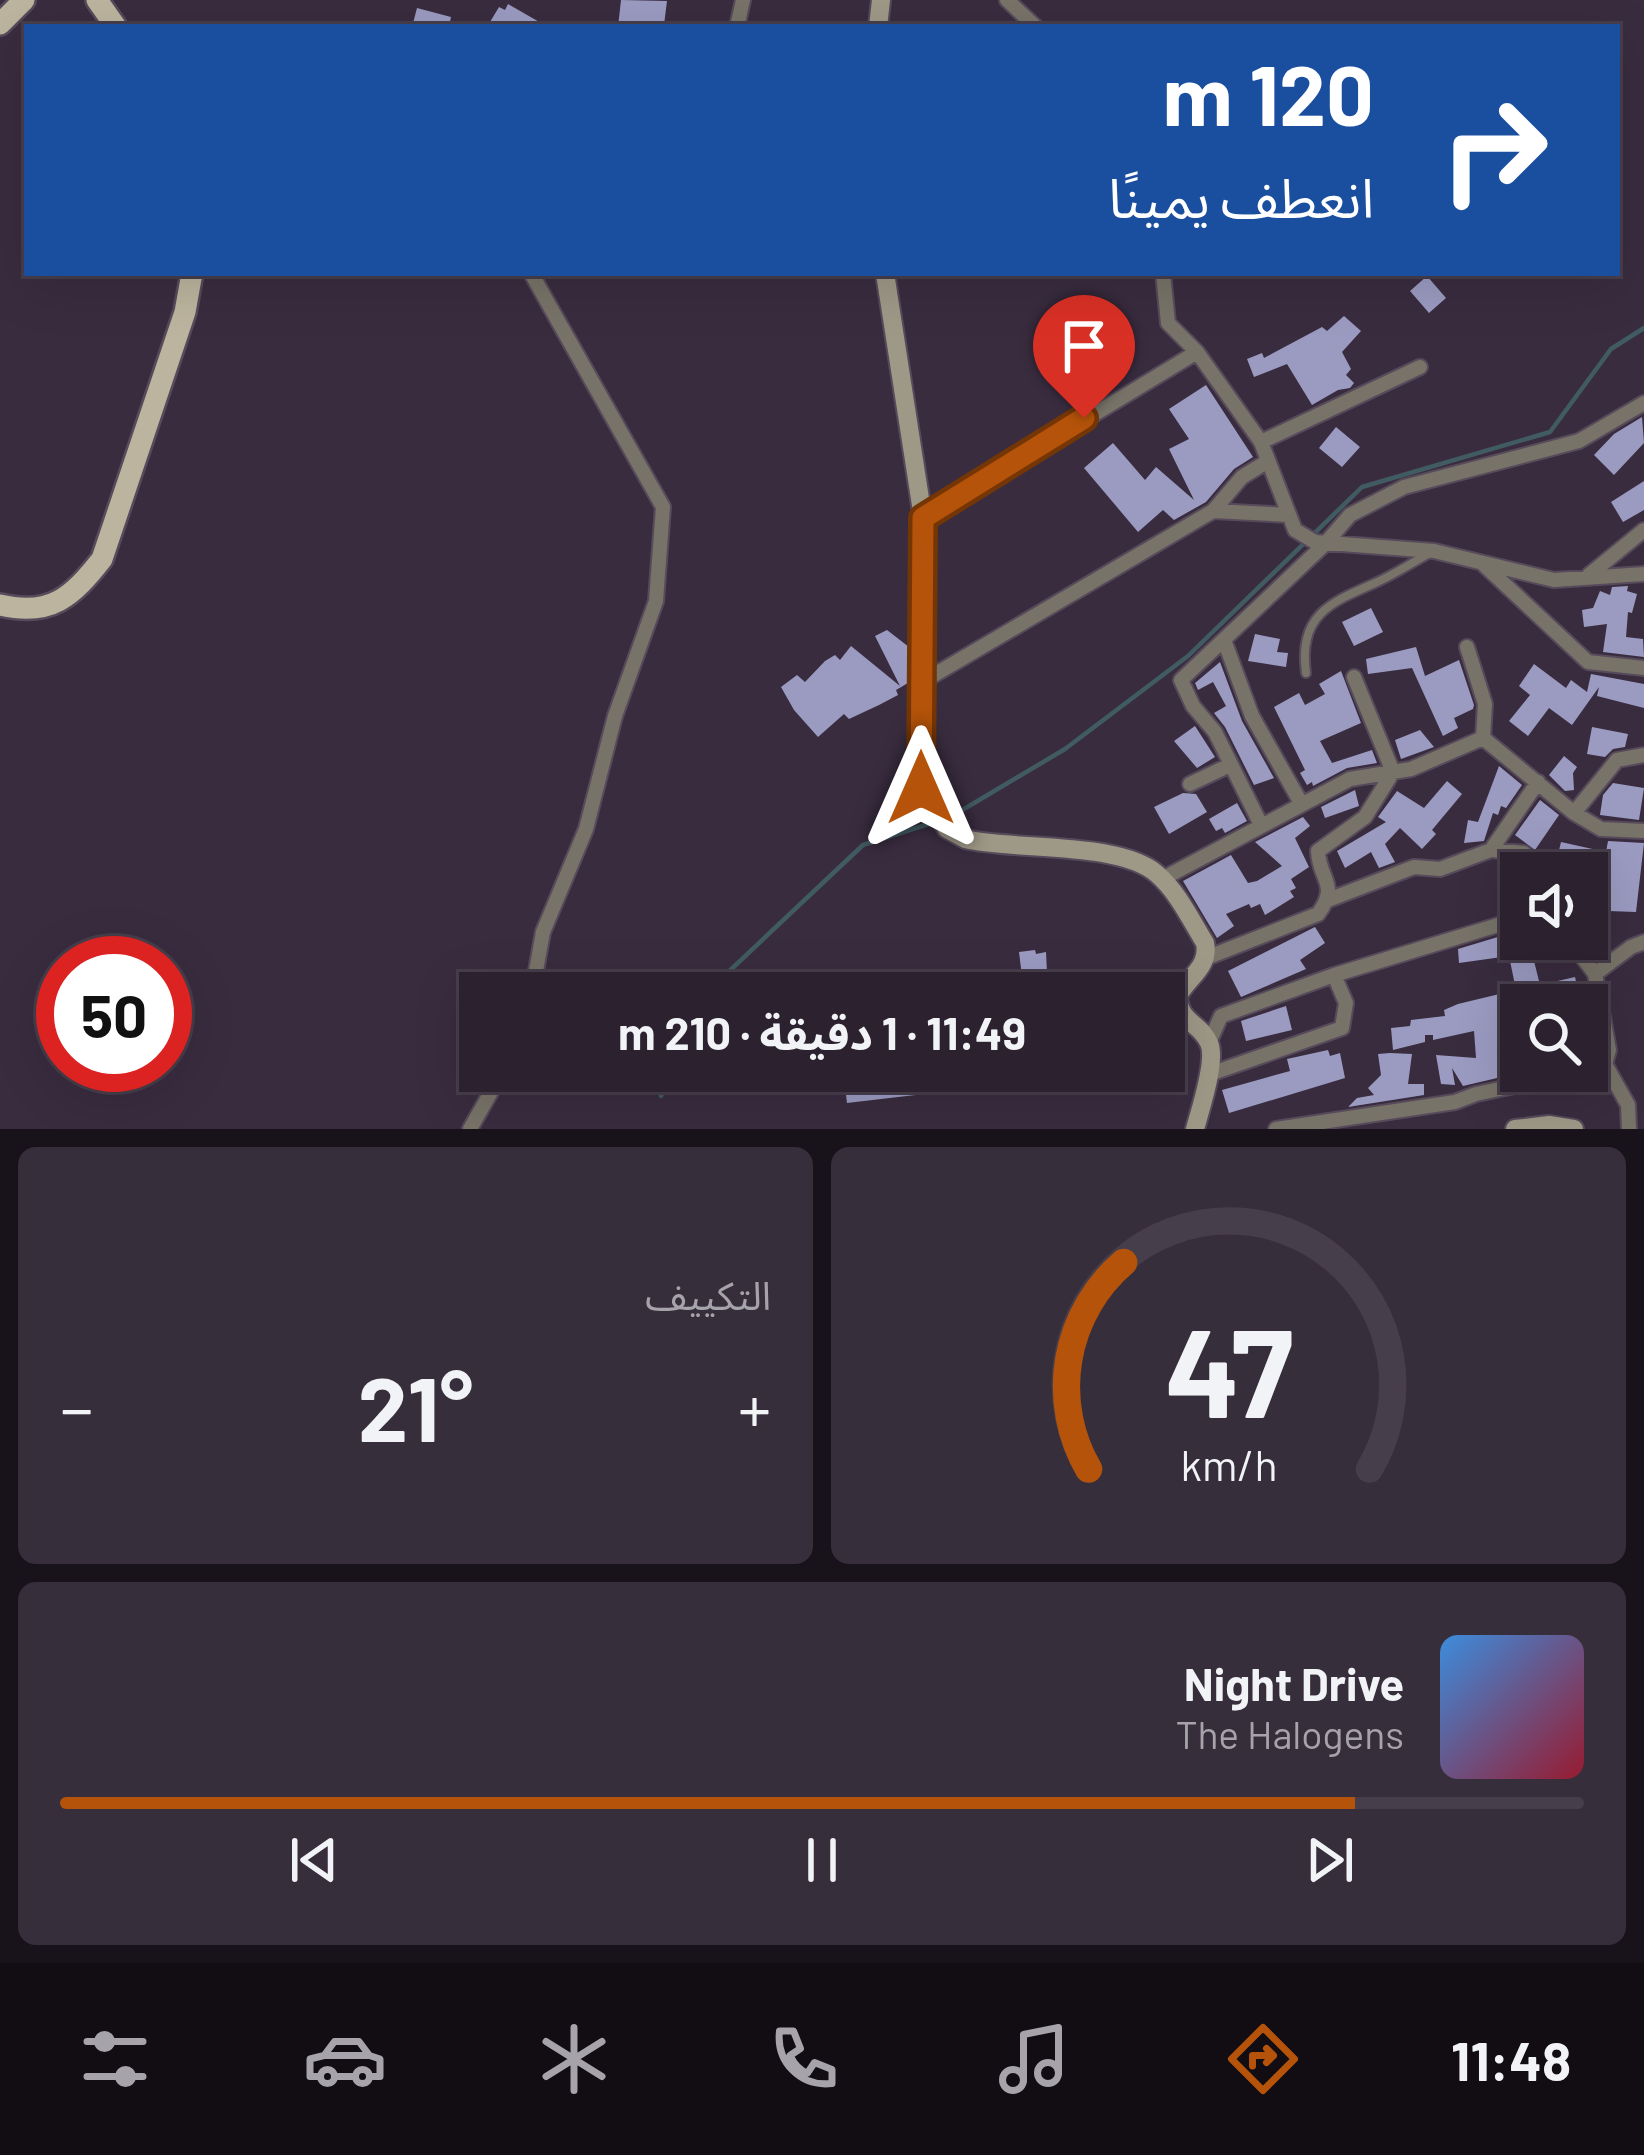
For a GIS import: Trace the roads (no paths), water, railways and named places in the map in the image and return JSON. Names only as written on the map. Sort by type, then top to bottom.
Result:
[{"type":"main road","points":[[0,24],[24,0]]},
{"type":"main road","points":[[0,605],[32,610],[56,604],[79,589],[102,560],[185,312],[191,276]]},
{"type":"main road","points":[[885,276],[923,518],[921,788],[947,829],[979,842],[1133,860],[1162,879],[1205,943],[1206,958],[1184,984],[1178,1007],[1183,1019],[1209,1043],[1208,1075],[1195,1129]]},
{"type":"main road","points":[[1515,1129],[1549,1125],[1574,1129]]},
{"type":"street","points":[[1006,0],[1033,24]]},
{"type":"street","points":[[533,276],[663,508],[656,601],[615,716],[586,829],[543,932],[536,972]]},
{"type":"street","points":[[1162,276],[1168,323],[1197,352],[1262,442],[1292,523]]},
{"type":"street","points":[[923,518],[1197,352]]},
{"type":"street","points":[[1262,442],[1420,367]]},
{"type":"street","points":[[1261,825],[1215,732],[1193,706],[1181,680],[1350,515],[1404,487],[1579,441],[1644,403]]},
{"type":"street","points":[[922,682],[1213,511],[1242,477],[1268,461]]},
{"type":"street","points":[[1213,511],[1292,523],[1320,543],[1434,551],[1554,580],[1589,574],[1644,574]]},
{"type":"street","points":[[1589,574],[1644,530]]},
{"type":"street","points":[[1482,563],[1588,662],[1644,668]]},
{"type":"street","points":[[1224,640],[1252,716],[1300,803]]},
{"type":"street","points":[[1467,647],[1485,704],[1483,738]]},
{"type":"street","points":[[1354,676],[1393,772]]},
{"type":"street","points":[[1162,879],[1350,779],[1411,769],[1483,738]]},
{"type":"street","points":[[1483,738],[1574,813],[1601,829],[1644,831]]},
{"type":"street","points":[[1574,813],[1617,760],[1644,755]]},
{"type":"street","points":[[1190,784],[1230,765]]},
{"type":"street","points":[[1206,958],[1318,914],[1328,900],[1329,885],[1318,851],[1364,817],[1393,772]]},
{"type":"street","points":[[1491,850],[1538,782]]},
{"type":"street","points":[[1328,900],[1414,867],[1440,869],[1491,850],[1508,852]]},
{"type":"street","points":[[1209,1043],[1221,1016],[1334,975],[1500,924]]},
{"type":"street","points":[[1595,974],[1644,942]]},
{"type":"street","points":[[1585,960],[1597,984]]},
{"type":"street","points":[[1208,1075],[1342,1028],[1346,1004],[1334,975]]},
{"type":"street","points":[[1608,1069],[1628,1105],[1628,1129]]},
{"type":"street","points":[[1276,1129],[1455,1102],[1500,1089]]},
{"type":"street","points":[[470,1129],[491,1092]]},
{"type":"street","points":[[1628,1105],[1644,1100]]},
{"type":"lane","points":[[1306,673],[1302,648],[1319,614],[1340,597],[1434,551]]},
{"type":"waterway","points":[[949,818],[1065,749],[1188,656],[1362,487],[1550,432],[1611,349],[1644,328]]},
{"type":"waterway","points":[[728,972],[863,845],[938,821]]},
{"type":"waterway","points":[[661,1096],[663,1092]]}]
